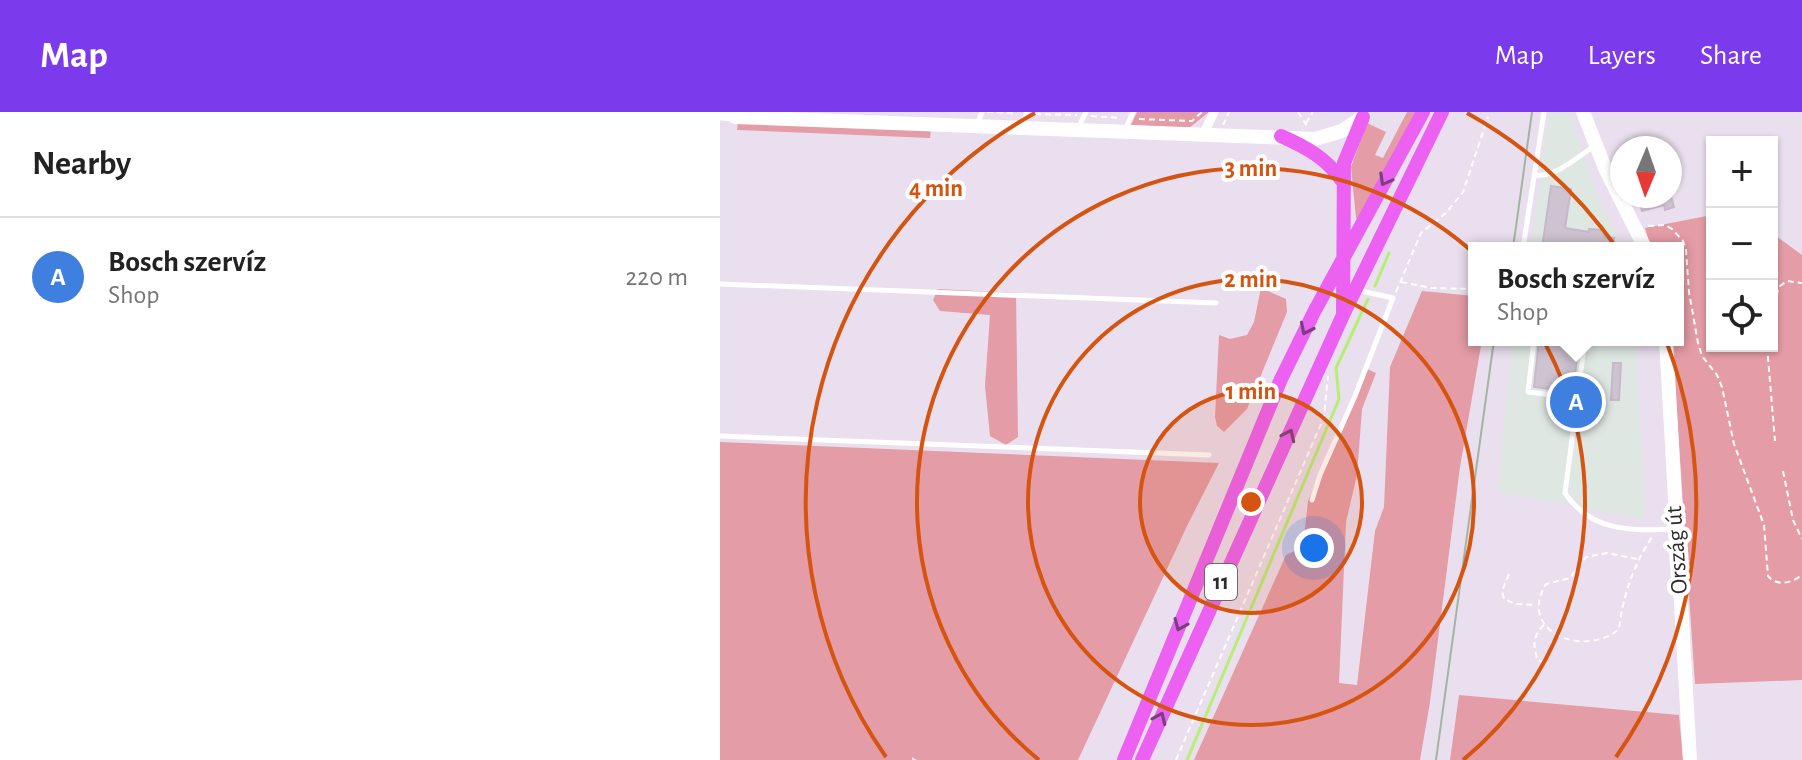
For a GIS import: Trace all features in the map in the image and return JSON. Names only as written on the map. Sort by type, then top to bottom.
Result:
[{"type":"main road","name":"11","points":[[1124,760],[1281,379],[1423,112]]},
{"type":"main road","name":"11","points":[[1142,760],[1355,289],[1442,112]]},
{"type":"main road","points":[[1343,315],[1343,182],[1347,151],[1365,114]]},
{"type":"main road","points":[[1281,136],[1319,154],[1330,163],[1343,182]]},
{"type":"street","points":[[1204,133],[1214,112]]},
{"type":"street","points":[[1583,112],[1595,145],[1642,242]]},
{"type":"street","points":[[730,115],[1129,120],[1204,133],[1315,139],[1342,131],[1365,114]]},
{"type":"street","name":"Ország út","points":[[1666,346],[1690,760]]},
{"type":"lane","points":[[1524,242],[1544,112]]},
{"type":"lane","points":[[1534,175],[1553,173],[1595,145]]},
{"type":"lane","points":[[720,284],[1216,303]]},
{"type":"lane","points":[[1312,500],[1393,298],[1355,289]]},
{"type":"lane","points":[[1533,346],[1528,392],[1578,398]]},
{"type":"lane","points":[[1584,346],[1565,493],[1584,516],[1633,531],[1676,529]]},
{"type":"lane","points":[[720,436],[1209,455]]},
{"type":"path","points":[[982,116],[1192,121],[1202,112]]},
{"type":"path","points":[[1298,112],[1315,139]]},
{"type":"path","points":[[1306,124],[1313,112]]},
{"type":"path","points":[[1393,298],[1421,233],[1446,213],[1463,192],[1488,117]]},
{"type":"path","points":[[1636,229],[1665,225],[1683,242]]},
{"type":"path","points":[[1684,248],[1698,343],[1702,356],[1722,387],[1734,444],[1764,525],[1768,576],[1780,583],[1802,575]]},
{"type":"path","points":[[1778,291],[1787,281],[1802,283]]},
{"type":"path","points":[[1400,282],[1432,288],[1468,289]]},
{"type":"path","points":[[1768,352],[1775,441]]},
{"type":"path","points":[[1176,760],[1324,417],[1329,368]]},
{"type":"path","points":[[1783,471],[1793,520],[1802,539]]},
{"type":"path","points":[[1637,559],[1607,553],[1586,557],[1570,578],[1546,584],[1537,598],[1537,612],[1545,624],[1568,641],[1611,637],[1619,629],[1623,597],[1637,559],[1657,530]]},
{"type":"path","points":[[1509,574],[1502,591],[1504,599],[1515,604],[1537,605]]},
{"type":"path","points":[[1545,624],[1535,633],[1534,648],[1538,661],[1547,662]]},
{"type":"shaded area","points":[[1137,112],[1209,112],[1189,128],[1131,125]]},
{"type":"shaded area","points":[[1407,112],[1415,112],[1360,220],[1356,218],[1351,167],[1367,123],[1386,132],[1375,155],[1383,158]]},
{"type":"shaded area","points":[[1549,112],[1569,112],[1596,192],[1620,242],[1532,242]]},
{"type":"shaded area","points":[[738,122],[931,129],[930,138],[737,130]]},
{"type":"shaded area","points":[[1706,216],[1706,352],[1778,352],[1778,237],[1802,255],[1802,680],[1695,684],[1672,346],[1684,346],[1684,242],[1649,242],[1645,228]]},
{"type":"shaded area","points":[[1261,288],[1286,299],[1287,312],[1247,409],[1224,432],[1217,426],[1215,417],[1219,335],[1230,339],[1247,335],[1254,322]]},
{"type":"shaded area","points":[[938,289],[1016,293],[1018,437],[1006,445],[990,436],[985,386],[990,315],[940,311],[933,300]]},
{"type":"shaded area","points":[[1422,291],[1468,295],[1468,346],[1481,346],[1460,467],[1420,760],[1194,760],[1286,555],[1303,547],[1308,501],[1367,369],[1376,373],[1362,409],[1357,475],[1346,522],[1339,683],[1357,685],[1375,531],[1384,507],[1390,367]]},
{"type":"shaded area","points":[[1511,346],[1636,346],[1645,518],[1583,509],[1570,493],[1561,492],[1570,505],[1498,493]]},
{"type":"shaded area","points":[[720,442],[1219,463],[1078,760],[917,760],[912,757],[912,760],[720,760]]},
{"type":"shaded area","points":[[1459,695],[1679,715],[1683,760],[1450,760]]},
{"type":"building","points":[[1551,186],[1571,189],[1565,228],[1589,232],[1589,229],[1604,230],[1604,237],[1614,238],[1614,242],[1543,242]]},
{"type":"building","points":[[1538,346],[1578,346],[1573,392],[1534,387]]},
{"type":"building","points":[[1613,363],[1621,363],[1619,400],[1611,400]]},
{"type":"waterway","points":[[1375,286],[1389,253]]},
{"type":"waterway","points":[[1187,760],[1339,399],[1336,368],[1368,299]]},
{"type":"tram line","points":[[1514,242],[1532,112]]},
{"type":"tram line","points":[[1436,760],[1493,346]]},
{"type":"place","name":"Bosch szervíz","points":[[1576,402]]}]
